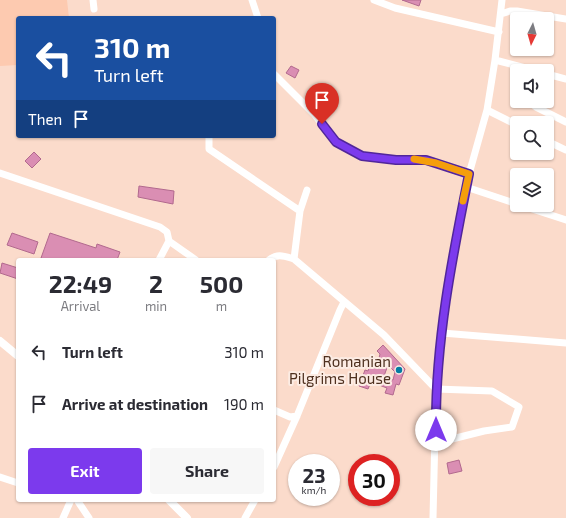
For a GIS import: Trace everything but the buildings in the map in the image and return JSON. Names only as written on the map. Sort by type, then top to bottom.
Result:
[{"type":"main road","points":[[1,341],[16,354]]},
{"type":"main road","points":[[171,502],[187,518]]},
{"type":"street","points":[[92,0],[94,9]]},
{"type":"street","points":[[252,0],[257,16]]},
{"type":"street","points":[[374,0],[395,8],[499,32]]},
{"type":"street","points":[[433,518],[436,444],[436,389],[442,333],[466,187],[487,110],[499,32],[502,0]]},
{"type":"street","points":[[501,14],[510,11],[517,11],[566,19]]},
{"type":"street","points":[[495,60],[510,64]]},
{"type":"street","points":[[276,76],[314,114],[333,139],[346,148],[362,156],[376,159],[426,160],[469,174]]},
{"type":"street","points":[[554,76],[566,79]]},
{"type":"street","points":[[538,108],[566,122]]},
{"type":"street","points":[[487,110],[510,122]]},
{"type":"street","points":[[210,138],[209,149],[300,211]]},
{"type":"street","points":[[554,144],[566,150]]},
{"type":"street","points":[[0,174],[149,222],[164,229],[170,240],[193,258]]},
{"type":"street","points":[[466,187],[510,202]]},
{"type":"street","points":[[294,259],[300,211],[307,190]]},
{"type":"street","points":[[541,212],[566,220]]},
{"type":"street","points":[[160,258],[170,240]]},
{"type":"street","points":[[272,258],[276,255],[281,255],[294,259],[384,335],[436,389],[492,391],[519,407],[512,427],[484,431],[436,444]]},
{"type":"street","points":[[276,463],[344,302]]},
{"type":"street","points":[[442,333],[566,343]]},
{"type":"street","points":[[276,411],[290,416],[297,416]]},
{"type":"street","points":[[0,477],[16,482]]},
{"type":"street","points":[[63,518],[70,502]]},
{"type":"street","points":[[77,502],[89,518]]},
{"type":"street","points":[[245,518],[254,502]]},
{"type":"shaded area","points":[[0,0],[67,0],[69,16],[16,16],[16,65],[0,66]]},
{"type":"slow traffic","points":[[414,159],[426,160],[469,174],[463,201]]},
{"type":"place","name":"Romanian Pilgrims House","points":[[399,370]]},
{"type":"route","points":[[322,124],[336,142],[362,156],[376,159],[426,160],[469,174],[459,223],[442,333],[436,389],[436,430]]}]
